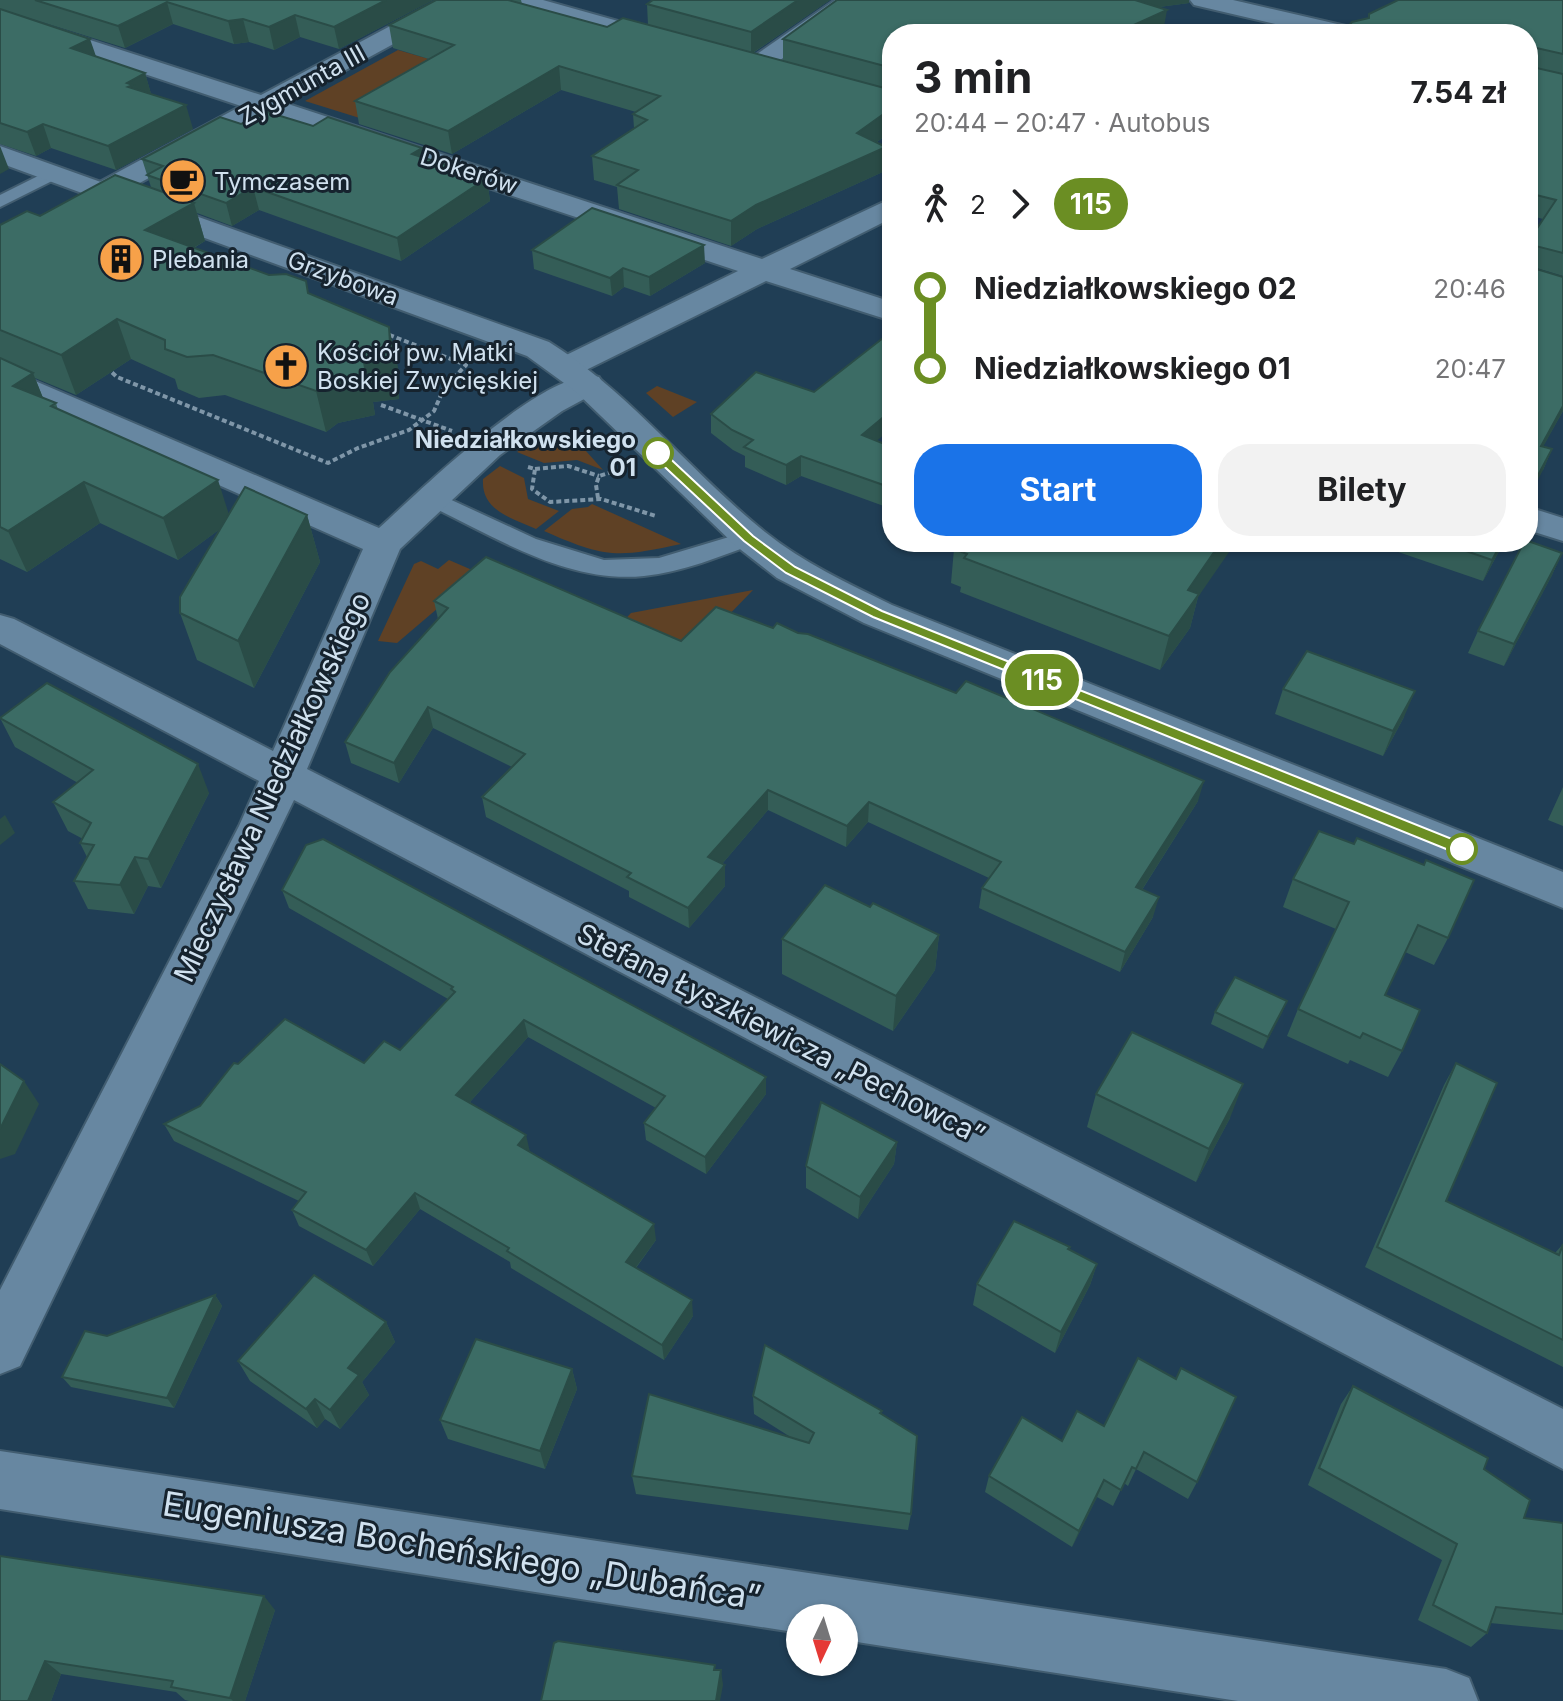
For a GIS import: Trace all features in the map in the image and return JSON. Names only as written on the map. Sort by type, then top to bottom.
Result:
[{"type":"street","name":"Zygmunta III","points":[[104,191],[457,0]]},
{"type":"street","points":[[516,0],[694,49]]},
{"type":"street","points":[[756,66],[851,0]]},
{"type":"street","points":[[1202,0],[1307,24]]},
{"type":"street","points":[[1274,24],[1322,0]]},
{"type":"street","name":"Dokerów","points":[[0,18],[882,309]]},
{"type":"street","points":[[725,58],[786,74]]},
{"type":"street","name":"Grzybowa","points":[[0,154],[538,349],[577,375],[749,538],[790,570],[878,614],[1563,891]]},
{"type":"street","name":"Mieczysława Niedziałkowskiego","points":[[0,1347],[16,1274],[283,776],[384,544],[488,448],[550,404],[577,375],[763,269],[882,212]]},
{"type":"street","points":[[0,376],[384,544]]},
{"type":"street","points":[[1538,521],[1563,530]]},
{"type":"street","name":"Stefana Łyszkiewicza „Pechowca”","points":[[0,628],[1563,1440]]},
{"type":"street","name":"Eugeniusza Bocheńskiego „Dubańca”","points":[[0,1480],[1446,1701]]},
{"type":"lane","points":[[0,202],[54,173]]},
{"type":"lane","points":[[432,498],[575,563],[606,568],[632,570],[672,562],[749,538]]},
{"type":"path","points":[[231,281],[257,283],[466,365],[444,388],[439,403],[423,420],[389,439],[358,448],[328,463],[117,377],[106,367],[113,344],[119,337],[196,290],[231,281]]},
{"type":"path","points":[[196,290],[209,295]]},
{"type":"path","points":[[381,405],[453,432]]},
{"type":"path","points":[[522,465],[535,469],[567,464],[584,467],[599,476],[616,471]]},
{"type":"path","points":[[535,469],[532,489],[544,501],[565,505],[598,498],[656,516]]},
{"type":"path","points":[[598,498],[596,485],[599,476]]},
{"type":"shaded area","points":[[398,50],[457,67],[366,120],[305,101]]},
{"type":"shaded area","points":[[657,386],[697,402],[673,417],[646,393]]},
{"type":"shaded area","points":[[553,435],[577,441],[603,470],[577,460],[544,463],[517,452],[533,440]]},
{"type":"shaded area","points":[[500,466],[524,478],[528,499],[559,511],[536,529],[500,512],[487,499],[483,479]]},
{"type":"shaded area","points":[[592,504],[681,544],[641,552],[611,553],[597,551],[544,531],[572,509]]},
{"type":"shaded area","points":[[449,560],[479,573],[397,643],[378,641],[414,564],[421,561],[438,569]]},
{"type":"shaded area","points":[[753,590],[688,657],[618,627],[631,613]]},
{"type":"building","points":[[35,0],[386,0],[334,27],[295,15],[269,27],[243,19],[228,21],[167,2],[118,26]]},
{"type":"building","points":[[436,0],[508,0],[607,27],[623,18],[882,87],[882,115],[857,133],[882,145],[882,149],[756,205],[731,221],[617,185],[638,170],[592,156],[647,120],[633,114],[660,96],[559,66],[448,131],[355,101],[454,45],[389,25]]},
{"type":"building","points":[[653,0],[798,0],[751,32],[647,4]]},
{"type":"building","points":[[837,0],[1135,0],[1167,10],[1136,24],[882,24],[882,65],[783,39]]},
{"type":"building","points":[[1398,0],[1563,0],[1563,54],[1538,48],[1538,24],[1350,24],[1369,18],[1369,14]]},
{"type":"building","points":[[0,9],[90,39],[71,48],[145,73],[127,83],[133,85],[128,87],[186,105],[108,146],[43,124],[27,132],[0,123]]},
{"type":"building","points":[[1538,68],[1563,74],[1563,253],[1538,247],[1538,227],[1556,200],[1538,196]]},
{"type":"building","points":[[264,111],[313,126],[328,117],[422,148],[412,154],[487,178],[397,238],[253,187],[226,203],[147,175],[163,166],[142,159],[220,117],[241,124]]},
{"type":"building","points":[[115,175],[194,203],[145,230],[269,275],[286,274],[306,281],[308,293],[389,327],[391,359],[364,362],[366,374],[328,382],[316,391],[213,355],[187,357],[165,349],[165,340],[117,319],[61,355],[0,330],[0,225],[27,211],[40,216]]},
{"type":"building","points":[[592,208],[704,245],[649,277],[623,268],[610,278],[532,250]]},
{"type":"building","points":[[1538,270],[1563,277],[1563,406],[1541,446],[1552,449],[1538,475]]},
{"type":"building","points":[[882,339],[882,418],[862,435],[882,443],[882,484],[801,456],[786,465],[744,447],[753,440],[732,430],[711,414],[756,372],[814,392]]},
{"type":"building","points":[[0,358],[33,373],[13,386],[56,403],[51,406],[218,480],[163,518],[84,482],[8,531],[0,527]]},
{"type":"building","points":[[245,487],[307,515],[238,641],[180,613],[180,597]]},
{"type":"building","points":[[1538,545],[1562,553],[1514,644],[1478,631],[1519,552],[1538,552]]},
{"type":"building","points":[[962,552],[1214,552],[1188,590],[1199,594],[1169,636],[964,558],[967,554]]},
{"type":"building","points":[[1469,552],[1496,552],[1492,560]]},
{"type":"building","points":[[486,557],[681,641],[716,607],[773,628],[777,623],[798,633],[808,634],[956,693],[966,681],[1204,781],[1136,887],[1159,897],[1125,952],[982,888],[1001,862],[869,802],[847,826],[768,790],[708,857],[725,865],[688,908],[627,877],[631,873],[482,797],[525,754],[428,707],[394,763],[345,742],[390,672],[448,608],[434,601]]},
{"type":"building","points":[[1307,651],[1415,691],[1393,731],[1283,689]]},
{"type":"building","points":[[47,683],[198,764],[148,859],[135,857],[120,885],[74,881],[94,845],[80,843],[91,823],[53,802],[93,770],[0,718]]},
{"type":"building","points":[[1319,831],[1354,844],[1357,838],[1424,865],[1426,860],[1474,880],[1448,938],[1418,925],[1385,995],[1420,1010],[1402,1051],[1363,1033],[1360,1038],[1298,1009],[1349,902],[1293,879]]},
{"type":"building","points":[[323,839],[766,1077],[705,1157],[644,1123],[665,1096],[524,1020],[456,1095],[526,1135],[518,1145],[654,1224],[626,1262],[692,1300],[662,1345],[507,1251],[509,1248],[415,1193],[366,1250],[292,1210],[306,1192],[164,1124],[200,1106],[234,1063],[238,1064],[285,1019],[364,1063],[384,1041],[400,1050],[455,992],[451,989],[453,987],[282,890],[306,845]]},
{"type":"building","points":[[825,885],[870,907],[873,903],[939,935],[896,996],[782,939]]},
{"type":"building","points":[[1235,977],[1287,1001],[1268,1037],[1215,1012]]},
{"type":"building","points":[[1132,1032],[1243,1084],[1209,1149],[1096,1094]]},
{"type":"building","points":[[1456,1063],[1497,1083],[1446,1201],[1559,1255],[1563,1244],[1563,1340],[1377,1247]]},
{"type":"building","points":[[0,1064],[24,1081],[0,1129]]},
{"type":"building","points":[[821,1102],[897,1142],[860,1197],[806,1166]]},
{"type":"building","points":[[1014,1221],[1070,1247],[1068,1249],[1097,1264],[1061,1332],[977,1284]]},
{"type":"building","points":[[314,1275],[386,1322],[348,1368],[359,1375],[330,1410],[315,1399],[306,1409],[238,1361]]},
{"type":"building","points":[[215,1295],[167,1398],[62,1377],[85,1331],[107,1336]]},
{"type":"building","points":[[476,1339],[572,1369],[540,1451],[440,1420]]},
{"type":"building","points":[[765,1345],[882,1411],[880,1413],[917,1436],[911,1514],[632,1476],[649,1394],[809,1443],[814,1433],[753,1396]]},
{"type":"building","points":[[1138,1358],[1176,1379],[1181,1368],[1236,1397],[1197,1482],[1144,1452],[1136,1469],[1132,1467],[1121,1490],[1104,1480],[1079,1531],[989,1476],[1022,1417],[1062,1441],[1077,1411],[1104,1426]]},
{"type":"building","points":[[1353,1386],[1488,1458],[1484,1469],[1530,1500],[1524,1518],[1563,1523],[1563,1614],[1496,1607],[1487,1633],[1433,1605],[1457,1544],[1319,1468]]},
{"type":"building","points":[[0,1556],[264,1596],[230,1698],[171,1687],[173,1681],[45,1661],[28,1701],[0,1701]]},
{"type":"building","points":[[558,1641],[715,1665],[714,1670],[721,1670],[716,1701],[541,1701],[554,1643]]},
{"type":"bus line","name":"115","points":[[658,453],[749,538],[790,570],[878,614],[1462,849]]},
{"type":"place","name":"Tymczasem","points":[[183,181]]},
{"type":"place","name":"Plebania","points":[[121,259]]},
{"type":"place","name":"Kościół pw. Matki Boskiej Zwycięskiej","points":[[286,366]]},
{"type":"place","name":"Niedziałkowskiego 01","points":[[658,453]]}]
